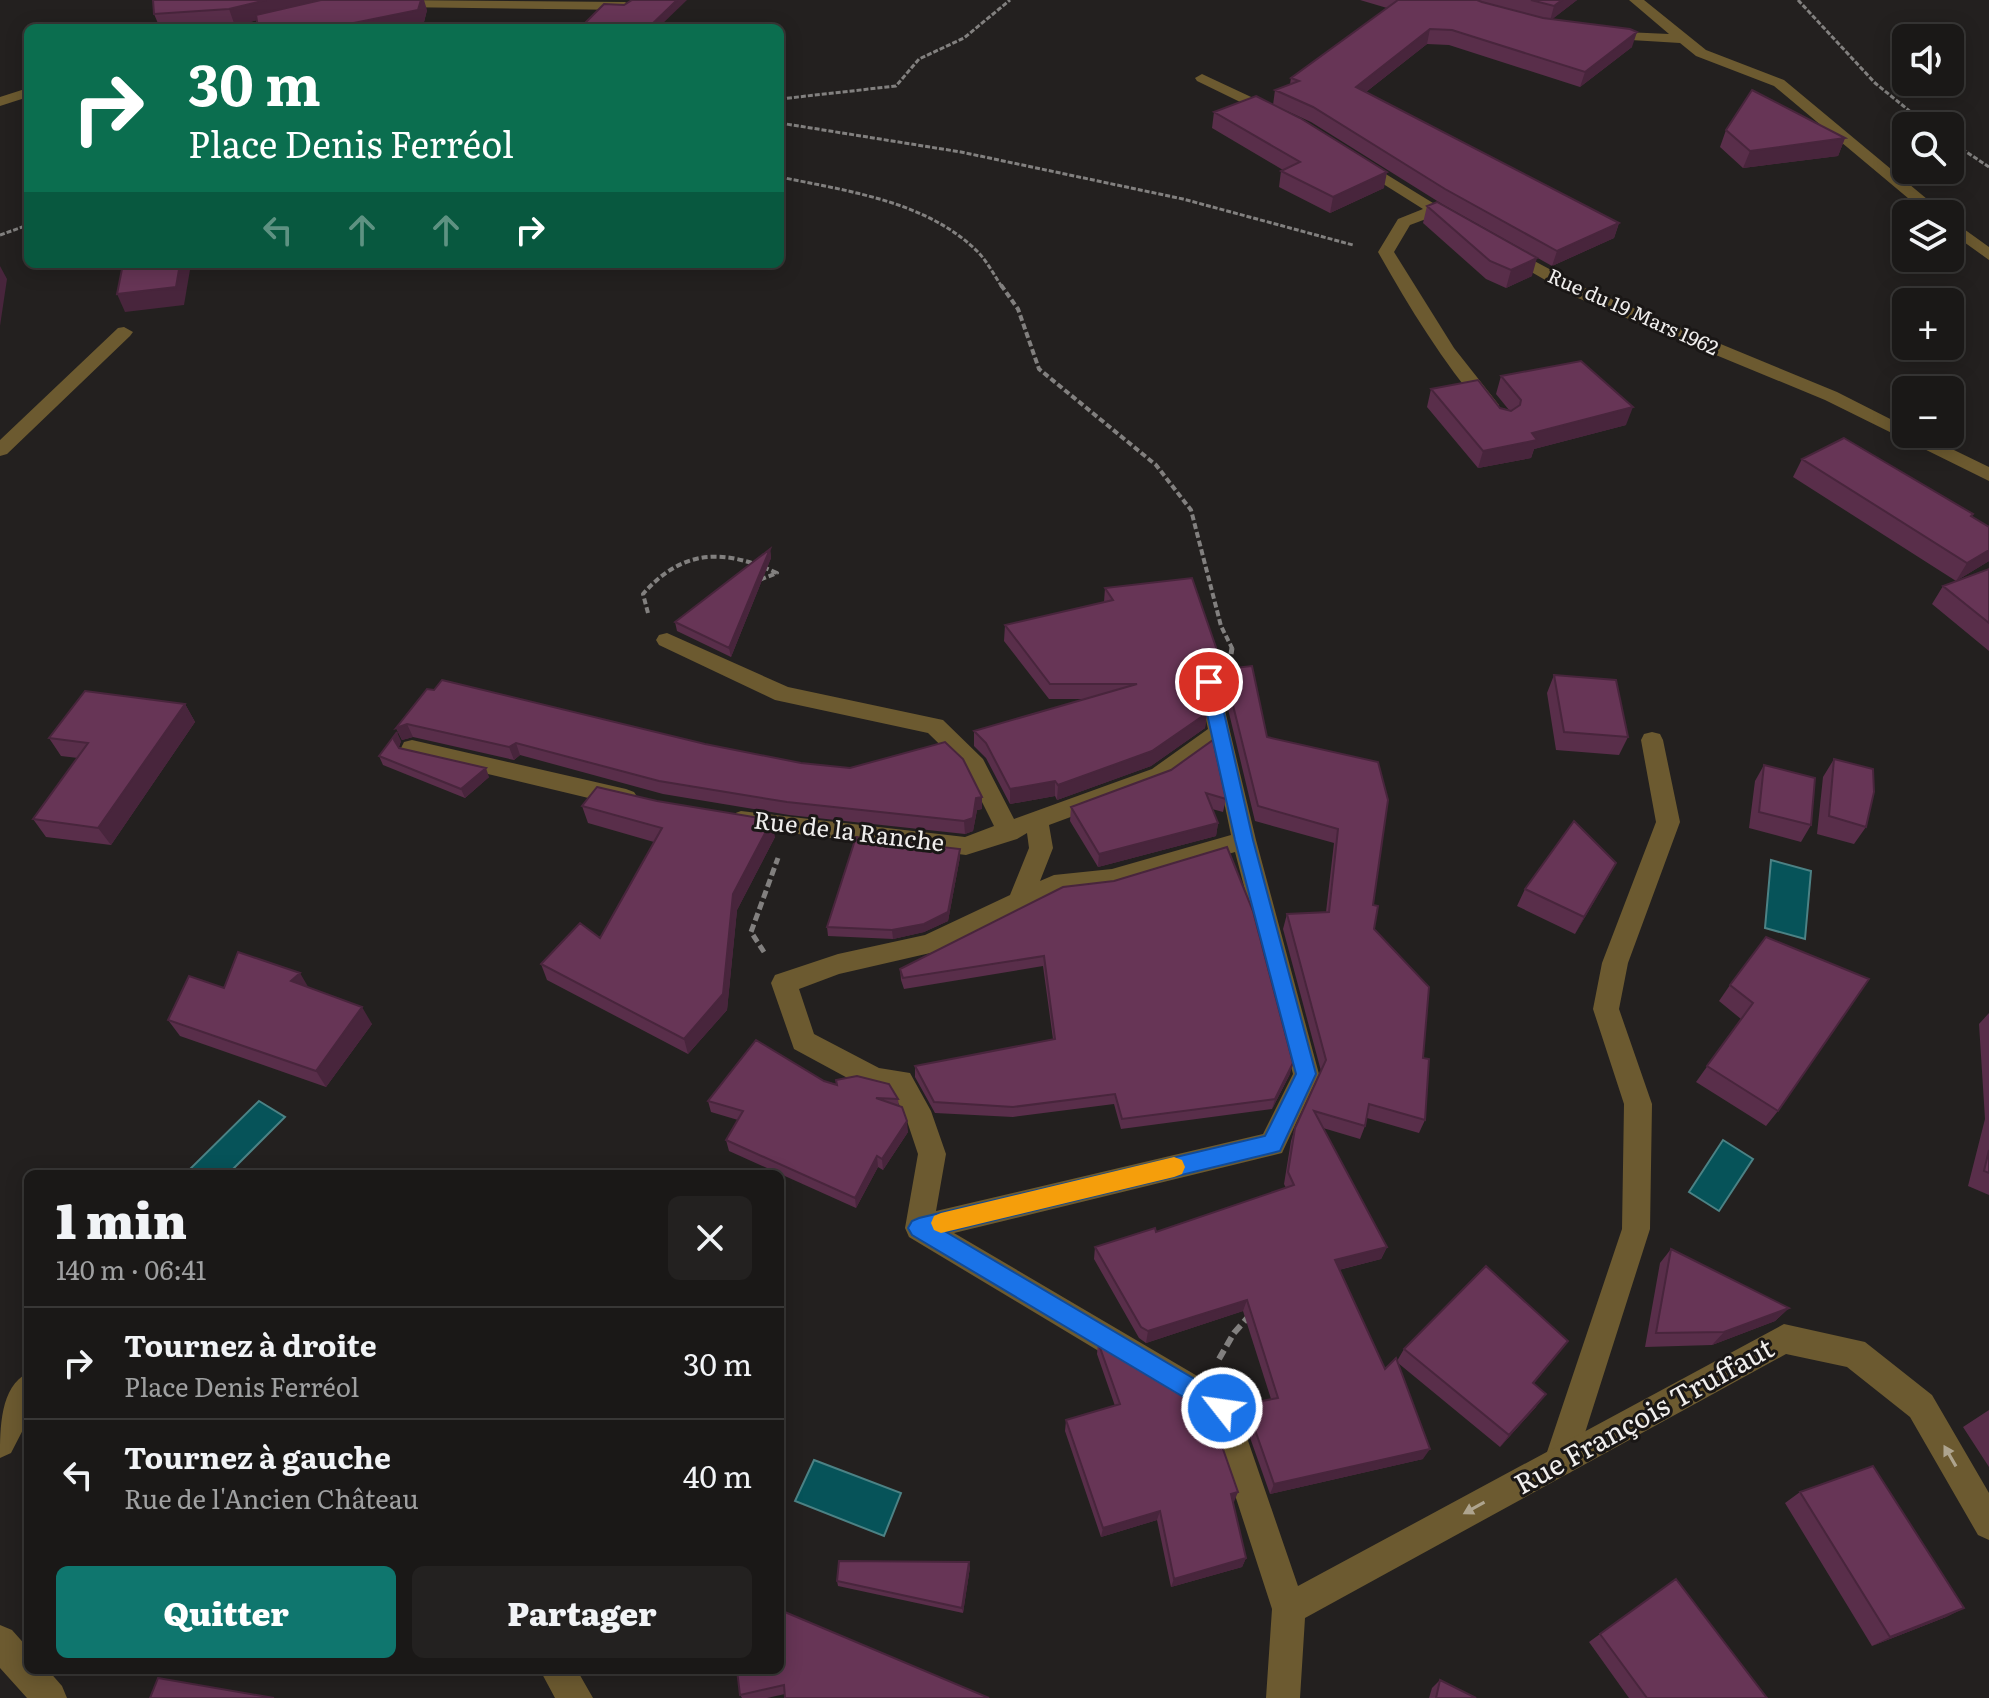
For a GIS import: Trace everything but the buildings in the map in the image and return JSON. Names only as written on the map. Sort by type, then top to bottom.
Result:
[{"type":"street","points":[[1636,0],[1701,53],[1779,83],[1920,200]]},
{"type":"street","points":[[372,2],[625,6]]},
{"type":"street","points":[[261,24],[300,15]]},
{"type":"street","points":[[1593,34],[1684,39]]},
{"type":"street","points":[[1202,78],[1292,122]]},
{"type":"street","points":[[0,102],[24,93]]},
{"type":"street","name":"Rue du 19 Mars 1962","points":[[1343,153],[1434,210],[1579,292],[1831,396],[1892,427]]},
{"type":"street","points":[[1434,210],[1404,222],[1386,252],[1410,294],[1472,386],[1504,420]]},
{"type":"street","points":[[1964,235],[1989,255]]},
{"type":"street","points":[[0,450],[124,332]]},
{"type":"street","name":"Rue du 19 Mars 1962","points":[[1934,448],[1989,475]]},
{"type":"street","points":[[667,640],[783,694],[935,726],[975,765],[1009,833]]},
{"type":"street","points":[[919,1228],[1272,1144],[1306,1074],[1244,840],[1209,682]]},
{"type":"street","name":"Rue de la Ranche","points":[[723,817],[966,846],[1009,833],[1160,775],[1219,733]]},
{"type":"street","points":[[1560,1461],[1636,1229],[1638,1104],[1606,1009],[1615,963],[1668,822],[1652,740]]},
{"type":"street","points":[[412,748],[647,803]]},
{"type":"street","points":[[1019,902],[1041,848],[1037,821]]},
{"type":"street","points":[[919,1228],[932,1154],[917,1111],[900,1081],[876,1080],[803,1041],[784,983],[838,964],[930,944],[1054,885],[1112,879],[1244,840]]},
{"type":"street","points":[[919,1228],[1222,1408],[1289,1609],[1283,1698]]},
{"type":"street","name":"Rue François Truffaut","points":[[1289,1609],[1784,1339],[1854,1353],[1921,1406],[1989,1524]]},
{"type":"street","points":[[0,1442],[24,1396]]},
{"type":"street","points":[[0,1642],[24,1669]]},
{"type":"street","points":[[29,1674],[50,1698]]},
{"type":"street","points":[[560,1674],[576,1698]]},
{"type":"path","points":[[784,99],[896,86],[919,59],[964,38],[1010,0]]},
{"type":"path","points":[[1798,0],[1838,47],[1890,100],[1908,112]]},
{"type":"path","points":[[784,124],[961,152],[1139,190],[1386,252]]},
{"type":"path","points":[[1964,150],[1989,167]]},
{"type":"path","points":[[784,178],[878,197],[937,223],[977,251],[1018,309],[1039,369],[1156,465],[1191,510],[1221,626],[1233,650],[1225,666],[1209,682]]},
{"type":"path","points":[[0,235],[24,226]]},
{"type":"path","points":[[652,582],[693,559],[728,555],[748,559],[777,573],[756,581]]},
{"type":"path","points":[[751,932],[789,827]]},
{"type":"path","points":[[1199,1395],[1234,1333],[1258,1307]]},
{"type":"water","points":[[1771,860],[1811,871],[1805,939],[1765,928]]},
{"type":"water","points":[[259,1101],[285,1117],[232,1170],[189,1170]]},
{"type":"water","points":[[1723,1140],[1753,1159],[1719,1211],[1689,1192]]},
{"type":"water","points":[[814,1460],[901,1493],[884,1536],[795,1501]]},
{"type":"slow traffic","points":[[941,1223],[1174,1167]]},
{"type":"route","points":[[1209,682],[1244,840],[1306,1074],[1272,1144],[919,1228],[1222,1408]]}]
